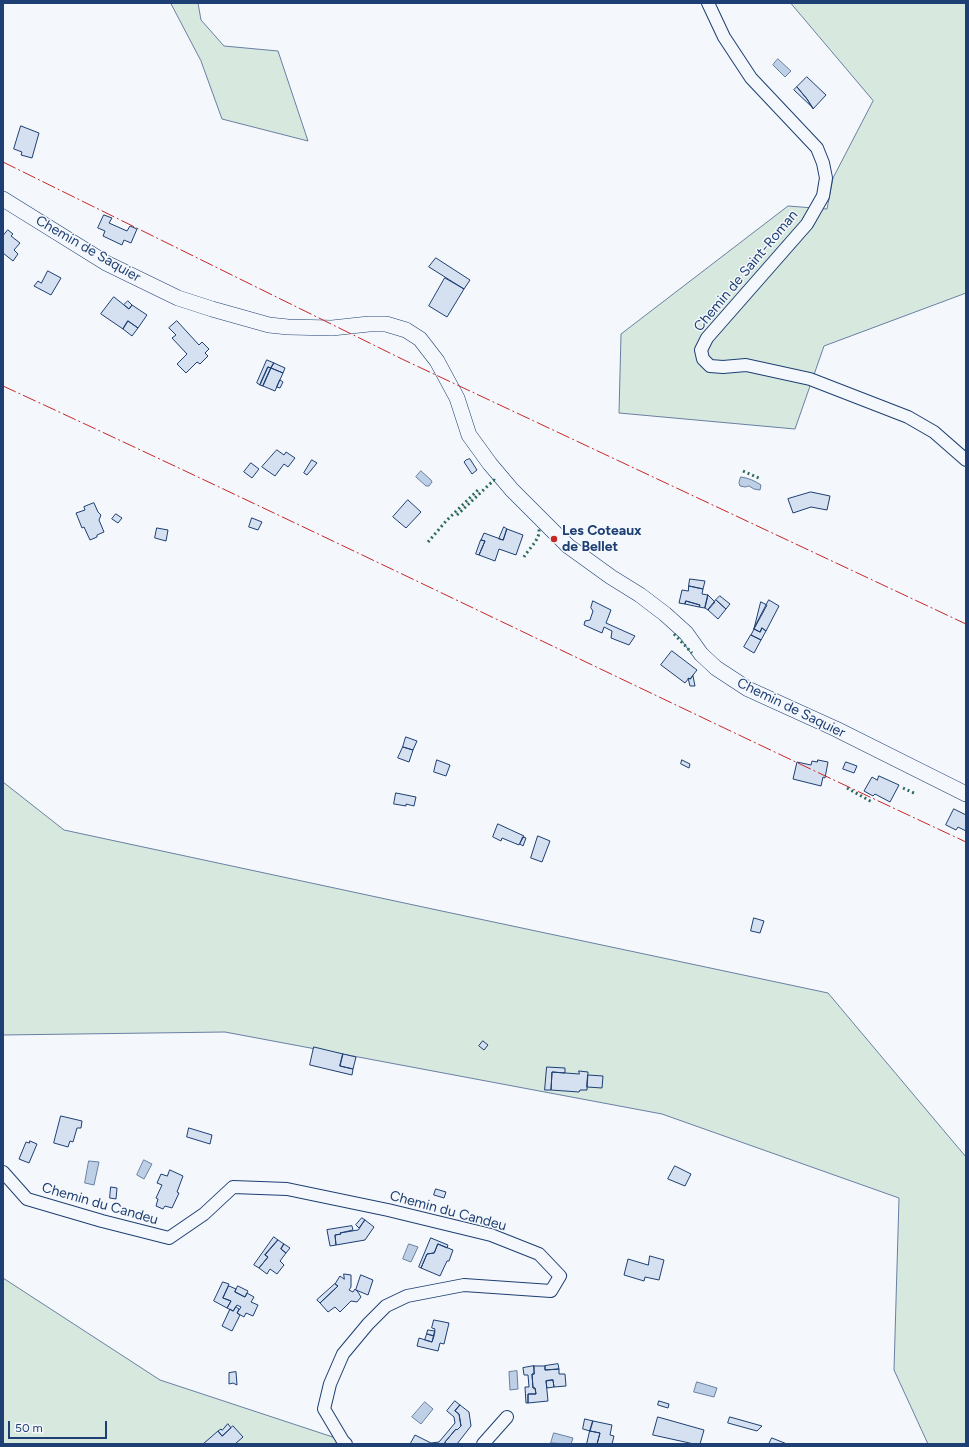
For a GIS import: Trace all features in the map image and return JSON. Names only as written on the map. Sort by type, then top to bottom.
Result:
[{"type":"street","name":"Chemin de Saint-Roman","points":[[708,3],[724,37],[751,78],[817,148],[823,163],[826,178],[823,196],[807,224],[707,338],[701,350],[703,359],[710,366],[723,367],[746,365],[810,379],[908,417],[934,432],[966,460]]},
{"type":"street","name":"Chemin de Saquier","points":[[3,200],[106,263],[172,295],[212,309],[269,325],[332,328],[369,324],[386,324],[406,330],[420,339],[437,361],[457,398],[469,434],[490,464],[512,490],[568,546],[611,577],[640,595],[665,614],[686,633],[701,654],[716,668],[748,689],[836,729],[966,794]]},
{"type":"street","name":"Chemin du Candeu","points":[[3,1172],[27,1199],[102,1221],[169,1238],[204,1214],[234,1187],[287,1189],[388,1210],[491,1235],[539,1254],[560,1276],[551,1291],[464,1285],[407,1296],[386,1306],[368,1324],[343,1354],[330,1384],[324,1409],[342,1441],[346,1444]]},
{"type":"street","points":[[483,1444],[507,1417]]},
{"type":"shaded area","points":[[171,3],[198,3],[201,20],[224,46],[278,51],[308,141],[222,119],[201,61]]},
{"type":"shaded area","points":[[791,3],[966,3],[966,293],[824,346],[795,429],[619,413],[621,334],[788,206],[827,209],[833,178],[873,101]]},
{"type":"shaded area","points":[[3,782],[64,830],[828,993],[966,1157],[966,1444],[928,1444],[894,1370],[899,1198],[662,1114],[225,1032],[3,1035]]},
{"type":"shaded area","points":[[3,1278],[160,1380],[354,1444],[3,1444]]},
{"type":"water","points":[[778,59],[791,71],[785,77],[773,65]]},
{"type":"water","points":[[421,471],[431,480],[432,482],[429,486],[426,486],[416,477]]},
{"type":"water","points":[[741,477],[752,480],[761,485],[760,490],[749,486],[740,486],[739,483]]},
{"type":"water","points":[[144,1160],[152,1164],[144,1179],[137,1175]]},
{"type":"water","points":[[89,1161],[99,1162],[94,1185],[85,1183]]},
{"type":"water","points":[[409,1244],[418,1247],[411,1262],[403,1259]]},
{"type":"water","points":[[517,1371],[518,1389],[510,1390],[509,1372]]},
{"type":"water","points":[[697,1382],[717,1388],[714,1397],[694,1392]]},
{"type":"water","points":[[425,1402],[433,1409],[421,1424],[412,1417]]},
{"type":"water","points":[[554,1433],[573,1438],[571,1444],[551,1443]]},
{"type":"building","points":[[807,77],[826,95],[813,109],[797,87]]},
{"type":"building","points":[[797,87],[807,99],[813,108],[794,90]]},
{"type":"building","points":[[21,126],[39,133],[32,158],[21,155],[22,152],[14,149]]},
{"type":"building","points":[[104,215],[112,218],[109,223],[127,231],[130,226],[137,229],[131,243],[124,240],[122,245],[103,236],[105,231],[98,228]]},
{"type":"building","points":[[8,230],[13,234],[11,236],[20,243],[14,250],[18,254],[13,261],[3,253],[3,236]]},
{"type":"building","points":[[436,258],[470,280],[464,289],[429,267]]},
{"type":"building","points":[[48,271],[61,278],[51,295],[34,286],[38,281],[41,283]]},
{"type":"building","points":[[445,278],[464,289],[447,317],[429,306]]},
{"type":"building","points":[[114,297],[129,309],[132,305],[147,315],[138,328],[128,321],[123,329],[101,314]]},
{"type":"building","points":[[128,301],[132,305],[129,309],[124,305]]},
{"type":"building","points":[[128,321],[138,328],[132,336],[123,329]]},
{"type":"building","points":[[177,321],[199,345],[202,342],[209,349],[205,353],[208,356],[200,364],[197,362],[186,373],[177,364],[187,354],[172,338],[176,335],[169,328]]},
{"type":"building","points":[[267,360],[274,363],[271,368],[268,367],[260,385],[257,383]]},
{"type":"building","points":[[274,363],[285,368],[283,373],[271,368]]},
{"type":"building","points":[[268,367],[271,368],[263,386],[260,385]]},
{"type":"building","points":[[271,368],[283,373],[275,391],[263,386]]},
{"type":"building","points":[[280,380],[283,382],[280,388],[277,387]]},
{"type":"building","points":[[277,450],[284,455],[286,452],[295,458],[288,467],[284,464],[275,476],[262,467]]},
{"type":"building","points":[[470,459],[477,470],[472,474],[464,462]]},
{"type":"building","points":[[312,460],[317,463],[307,475],[304,473]]},
{"type":"building","points":[[251,463],[259,469],[252,478],[244,472]]},
{"type":"building","points":[[811,492],[830,496],[827,510],[811,507],[793,513],[788,499]]},
{"type":"building","points":[[408,500],[421,512],[406,528],[393,517]]},
{"type":"building","points":[[94,503],[101,515],[99,520],[104,532],[90,540],[84,527],[82,528],[76,513],[85,510],[84,507]]},
{"type":"building","points":[[116,514],[122,518],[118,523],[112,519]]},
{"type":"building","points":[[252,518],[262,522],[258,530],[249,527]]},
{"type":"building","points":[[504,527],[507,529],[503,540],[499,539]]},
{"type":"building","points":[[157,528],[168,530],[166,541],[155,538]]},
{"type":"building","points":[[507,529],[523,535],[516,555],[499,549],[495,561],[479,555],[485,541],[481,540],[484,533],[503,540]]},
{"type":"building","points":[[481,540],[485,541],[479,555],[476,554]]},
{"type":"building","points":[[690,579],[705,581],[703,589],[689,586]]},
{"type":"building","points":[[689,586],[703,589],[702,594],[708,595],[705,608],[686,601],[685,604],[679,603],[682,590],[688,591]]},
{"type":"building","points":[[708,595],[715,602],[708,610],[705,608]]},
{"type":"building","points":[[720,596],[730,604],[726,609],[716,600]]},
{"type":"building","points":[[716,600],[726,609],[718,619],[708,610]]},
{"type":"building","points":[[769,600],[779,606],[766,631],[762,628],[760,632],[754,629]]},
{"type":"building","points":[[593,601],[611,610],[606,623],[635,636],[629,645],[611,638],[612,631],[604,627],[602,633],[584,625],[585,621],[590,620],[593,611],[591,608]]},
{"type":"building","points":[[686,601],[700,605],[699,607],[685,604]]},
{"type":"building","points":[[761,602],[767,605],[754,629]]},
{"type":"building","points":[[762,628],[766,631],[761,640],[751,635],[754,629],[760,632]]},
{"type":"building","points":[[751,635],[761,640],[754,653],[744,647]]},
{"type":"building","points":[[672,651],[697,670],[685,683],[661,665]]},
{"type":"building","points":[[693,676],[695,686],[690,686],[688,678],[690,679]]},
{"type":"building","points":[[406,737],[417,741],[413,750],[403,747]]},
{"type":"building","points":[[403,747],[413,750],[409,762],[398,758]]},
{"type":"building","points":[[437,760],[450,765],[446,776],[434,772]]},
{"type":"building","points":[[682,760],[690,764],[689,768],[681,764]]},
{"type":"building","points":[[818,760],[828,762],[825,778],[823,777],[821,786],[793,779],[797,762],[811,765],[812,761],[817,762]]},
{"type":"building","points":[[846,762],[857,766],[854,773],[843,769]]},
{"type":"building","points":[[879,776],[899,785],[890,802],[875,794],[873,796],[864,791],[872,777],[877,780]]},
{"type":"building","points":[[396,793],[416,797],[414,806],[394,804]]},
{"type":"building","points":[[954,809],[966,815],[966,831],[958,827],[956,830],[946,825]]},
{"type":"building","points":[[498,824],[524,836],[519,845],[502,838],[501,841],[493,837]]},
{"type":"building","points":[[538,836],[550,841],[542,862],[531,858]]},
{"type":"building","points":[[523,837],[526,838],[523,846],[520,844]]},
{"type":"building","points":[[754,918],[764,921],[760,933],[751,931]]},
{"type":"building","points":[[483,1041],[488,1045],[484,1050],[479,1046]]},
{"type":"building","points":[[314,1047],[343,1054],[340,1066],[353,1069],[352,1075],[310,1065]]},
{"type":"building","points":[[343,1054],[356,1057],[353,1069],[340,1066]]},
{"type":"building","points":[[547,1067],[565,1068],[565,1073],[552,1072],[551,1090],[545,1090]]},
{"type":"building","points":[[579,1071],[588,1072],[587,1090],[580,1090],[579,1092],[551,1090],[552,1072],[579,1074]]},
{"type":"building","points":[[588,1075],[603,1076],[602,1088],[587,1087]]},
{"type":"building","points":[[61,1116],[82,1121],[81,1128],[77,1128],[73,1142],[70,1141],[68,1147],[54,1143]]},
{"type":"building","points":[[189,1128],[212,1135],[210,1144],[187,1137]]},
{"type":"building","points":[[30,1141],[37,1144],[29,1163],[19,1159],[26,1142],[29,1143]]},
{"type":"building","points":[[675,1166],[691,1174],[685,1186],[668,1179]]},
{"type":"building","points":[[170,1170],[183,1176],[177,1192],[179,1193],[172,1208],[165,1206],[163,1209],[156,1206],[158,1199],[156,1198],[162,1185],[157,1183],[161,1174],[167,1176]]},
{"type":"building","points":[[111,1187],[117,1188],[116,1199],[110,1198]]},
{"type":"building","points":[[436,1189],[446,1192],[444,1198],[434,1195]]},
{"type":"building","points":[[362,1218],[365,1220],[359,1228],[356,1225]]},
{"type":"building","points":[[365,1220],[374,1227],[365,1240],[336,1245],[335,1235],[358,1230]]},
{"type":"building","points":[[352,1226],[353,1230],[335,1235],[336,1245],[330,1246],[327,1230]]},
{"type":"building","points":[[274,1237],[278,1240],[265,1255],[268,1257],[259,1268],[254,1265]]},
{"type":"building","points":[[431,1238],[448,1245],[447,1248],[438,1244],[434,1253],[427,1254],[421,1268],[419,1267]]},
{"type":"building","points":[[278,1240],[284,1244],[281,1249],[286,1253],[280,1261],[284,1265],[277,1274],[270,1269],[267,1274],[259,1268],[268,1257],[265,1255]]},
{"type":"building","points":[[284,1244],[290,1248],[286,1253],[281,1249]]},
{"type":"building","points":[[438,1244],[453,1250],[449,1261],[447,1261],[440,1276],[421,1268],[427,1254],[434,1253]]},
{"type":"building","points":[[650,1256],[664,1260],[659,1280],[645,1277],[644,1281],[624,1275],[628,1259],[648,1265]]},
{"type":"building","points":[[344,1274],[351,1275],[351,1287],[349,1290],[353,1292],[355,1289],[361,1297],[357,1302],[351,1301],[340,1312],[335,1307],[328,1312],[320,1303],[338,1286],[335,1284],[340,1276],[344,1279]]},
{"type":"building","points":[[361,1275],[373,1280],[368,1295],[356,1290]]},
{"type":"building","points":[[223,1282],[229,1284],[223,1298],[231,1301],[227,1308],[214,1301]]},
{"type":"building","points":[[335,1284],[338,1286],[320,1303],[317,1300]]},
{"type":"building","points":[[229,1286],[236,1289],[235,1292],[245,1297],[247,1293],[254,1297],[251,1302],[258,1305],[253,1316],[246,1313],[244,1317],[237,1313],[241,1307],[237,1305],[233,1311],[227,1308],[231,1301],[223,1298]]},
{"type":"building","points":[[238,1286],[248,1291],[245,1297],[235,1292]]},
{"type":"building","points":[[236,1307],[239,1309],[237,1313],[240,1315],[232,1331],[222,1326],[230,1309],[233,1311]]},
{"type":"building","points":[[434,1320],[449,1323],[444,1344],[440,1343],[438,1351],[417,1346],[419,1338],[432,1342],[435,1329],[432,1328]]},
{"type":"building","points":[[428,1330],[435,1331],[434,1336],[427,1334]]},
{"type":"building","points":[[427,1334],[434,1336],[432,1342],[425,1340]]},
{"type":"building","points":[[558,1364],[559,1369],[545,1370],[545,1366]]},
{"type":"building","points":[[534,1366],[534,1374],[532,1374],[533,1388],[535,1388],[536,1394],[528,1394],[528,1403],[526,1403],[525,1387],[529,1387],[528,1375],[524,1375],[523,1368]]},
{"type":"building","points":[[534,1366],[545,1366],[545,1370],[559,1369],[559,1374],[565,1374],[566,1386],[554,1387],[553,1380],[546,1381],[548,1401],[528,1403],[528,1394],[536,1394],[535,1388],[533,1388],[532,1374],[534,1374]]},
{"type":"building","points":[[236,1372],[237,1385],[233,1383],[229,1384],[229,1373]]},
{"type":"building","points":[[553,1380],[554,1387],[547,1388],[546,1381]]},
{"type":"building","points":[[455,1401],[460,1405],[455,1411],[459,1414],[461,1426],[457,1430],[456,1429],[445,1444],[410,1444],[415,1435],[431,1443],[439,1442],[455,1423],[454,1417],[447,1411]]},
{"type":"building","points":[[659,1401],[669,1404],[668,1408],[658,1405]]},
{"type":"building","points":[[460,1405],[469,1412],[471,1426],[457,1444],[445,1444],[456,1429],[457,1430],[461,1426],[459,1414],[455,1411]]},
{"type":"building","points":[[658,1417],[704,1430],[700,1444],[653,1435]]},
{"type":"building","points":[[730,1417],[762,1426],[757,1431],[728,1423]]},
{"type":"building","points":[[585,1419],[593,1421],[590,1431],[583,1429]]},
{"type":"building","points":[[593,1421],[612,1425],[610,1435],[614,1436],[612,1444],[597,1444],[600,1433],[590,1431]]},
{"type":"building","points":[[228,1424],[231,1428],[222,1436],[218,1431],[221,1429],[222,1430]]},
{"type":"building","points":[[233,1426],[243,1437],[235,1444],[203,1444],[218,1431],[222,1436]]},
{"type":"building","points":[[590,1431],[600,1433],[597,1444],[587,1444]]},
{"type":"building","points":[[772,1438],[787,1444],[769,1444]]},
{"type":"hedge","points":[[743,471],[759,478],[761,477]]},
{"type":"hedge","points":[[457,515],[494,480],[496,482]]},
{"type":"hedge","points":[[428,542],[447,520],[478,490]]},
{"type":"hedge","points":[[524,557],[539,535],[538,527]]},
{"type":"hedge","points":[[674,634],[692,653]]},
{"type":"hedge","points":[[847,788],[872,802]]},
{"type":"hedge","points":[[903,788],[916,794]]},
{"type":"power","points":[[3,162],[404,360],[966,624]]},
{"type":"power","points":[[3,386],[966,842]]},
{"type":"place","name":"Les Coteaux de Bellet","points":[[554,539]]}]
